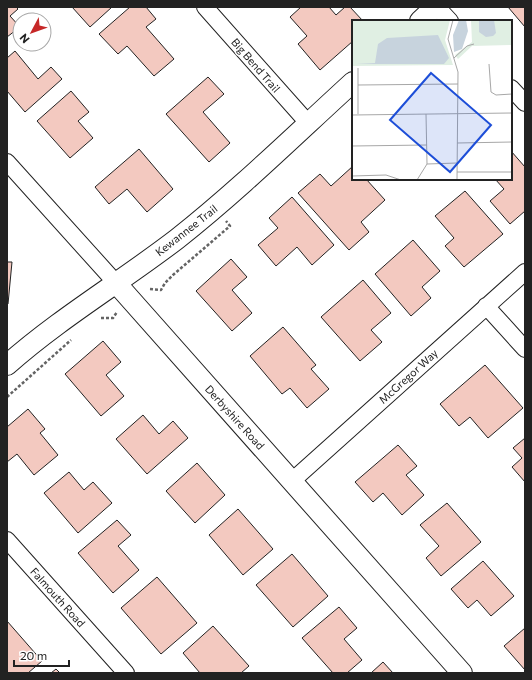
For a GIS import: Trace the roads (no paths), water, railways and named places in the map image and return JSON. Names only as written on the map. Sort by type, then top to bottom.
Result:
[{"type":"street","name":"Big Bend Trail","points":[[205,7],[308,124]]},
{"type":"street","points":[[421,20],[436,7],[449,20]]},
{"type":"street","name":"Kewannee Trail","points":[[7,365],[61,321],[176,239],[217,206],[352,83]]},
{"type":"street","points":[[512,89],[525,103]]},
{"type":"street","name":"Derbyshire Road","points":[[7,162],[292,480],[462,673]]},
{"type":"street","name":"McGregor Way","points":[[292,480],[525,272]]},
{"type":"street","points":[[486,306],[525,349]]},
{"type":"street","name":"Falmouth Road","points":[[7,540],[126,673]]}]
